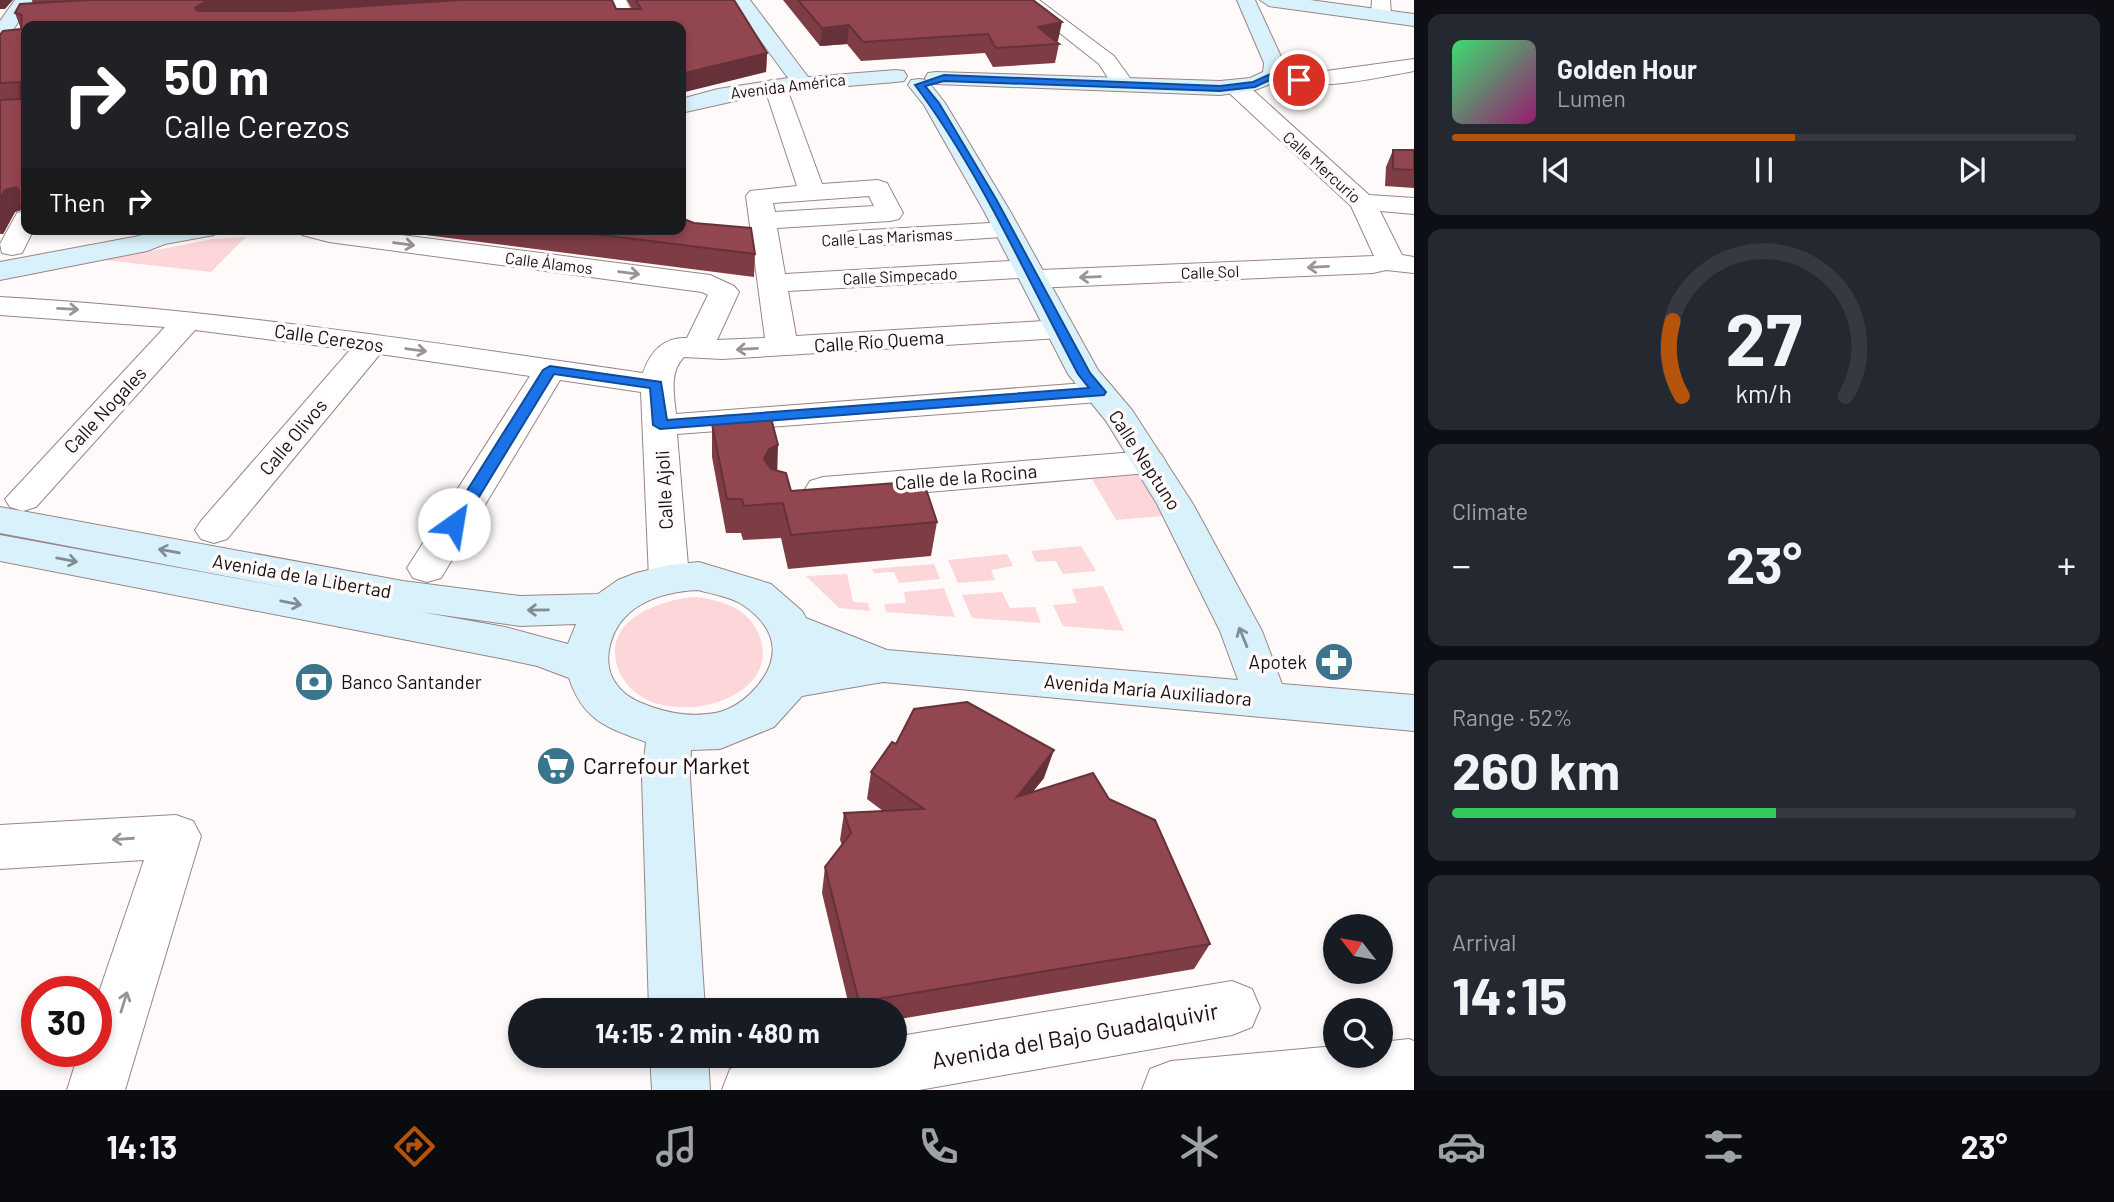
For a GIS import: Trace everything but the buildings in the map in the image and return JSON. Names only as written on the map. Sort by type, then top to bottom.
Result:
[{"type":"street","points":[[617,0],[627,21]]},
{"type":"street","points":[[740,0],[801,82]]},
{"type":"street","points":[[1027,0],[1107,60],[1123,81]]},
{"type":"street","points":[[1246,0],[1273,63],[1273,75]]},
{"type":"street","points":[[1269,0],[1374,7],[1414,20]]},
{"type":"street","points":[[0,35],[26,9]]},
{"type":"street","points":[[0,41],[21,39]]},
{"type":"street","name":"Avenida América","points":[[686,105],[718,96],[801,82],[920,78],[1123,81],[1220,88],[1255,84],[1273,75],[1299,80],[1414,65]]},
{"type":"street","points":[[1382,71],[1403,86]]},
{"type":"street","name":"Calle Neptuno","points":[[920,78],[1007,230],[1084,374],[1175,504],[1241,631],[1267,701]]},
{"type":"street","points":[[775,86],[812,192],[759,228],[772,283],[782,347]]},
{"type":"street","name":"Calle Mercurio","points":[[1234,86],[1362,202],[1389,254],[1386,262]]},
{"type":"street","name":"Calle Las Marismas","points":[[759,228],[890,213],[878,188],[812,192]]},
{"type":"street","points":[[1362,202],[1414,206]]},
{"type":"street","points":[[4,255],[21,227]]},
{"type":"street","name":"Calle Las Marismas","points":[[759,228],[1007,230]]},
{"type":"street","points":[[4,255],[146,243],[156,235]]},
{"type":"street","name":"Calle Álamos","points":[[337,235],[710,284],[724,292],[698,347]]},
{"type":"street","name":"Calle Sol","points":[[1031,274],[1360,265],[1386,262],[1414,265]]},
{"type":"street","name":"Calle Simpecado","points":[[772,283],[1031,274]]},
{"type":"street","name":"Calle Cerezos","points":[[2,308],[188,320],[281,330],[657,385]]},
{"type":"street","name":"Calle Nogales","points":[[11,510],[188,320]]},
{"type":"street","name":"Calle Río Quema","points":[[698,347],[722,350],[1060,329]]},
{"type":"street","name":"Calle Olivos","points":[[214,530],[372,344]]},
{"type":"street","name":"Calle Ajoli","points":[[669,578],[657,385],[659,368],[666,356],[677,348],[698,347]]},
{"type":"street","points":[[427,568],[550,370]]},
{"type":"street","points":[[660,425],[1099,392]]},
{"type":"street","name":"Calle de la Rocina","points":[[796,491],[1148,462]]},
{"type":"street","name":"Avenida de la Libertad","points":[[11,510],[403,595],[520,611],[607,609]]},
{"type":"street","name":"Avenida de la Libertad","points":[[0,548],[505,643],[544,652],[587,668]]},
{"type":"street","points":[[699,576],[729,580],[747,588],[777,608],[791,629],[796,654],[790,681],[777,700],[756,717],[730,728],[701,734],[670,733],[640,725],[614,710],[596,691],[587,668],[586,647],[593,627],[607,609],[635,589],[669,578],[699,576]]},
{"type":"street","name":"Avenida María Auxiliadora","points":[[791,629],[883,666]]},
{"type":"street","name":"Avenida María Auxiliadora","points":[[790,681],[883,666],[1414,713]]},
{"type":"street","points":[[670,733],[666,777],[676,998]]},
{"type":"street","points":[[0,847],[176,836],[96,1090]]},
{"type":"street","name":"Avenida del Bajo Guadalquivir","points":[[751,1090],[1232,1008]]},
{"type":"street","points":[[680,1068],[681,1090]]},
{"type":"street","points":[[1185,1089],[1409,1068],[1414,1076]]},
{"type":"shaded area","points":[[246,237],[211,272],[104,260],[213,239]]},
{"type":"shaded area","points":[[1138,475],[1163,516],[1116,520],[1092,479]]},
{"type":"shaded area","points":[[1081,546],[1096,571],[1063,574],[1056,561],[1036,562],[1031,551]]},
{"type":"shaded area","points":[[1007,554],[1013,566],[991,570],[995,580],[958,583],[948,560]]},
{"type":"shaded area","points":[[934,564],[940,579],[899,583],[894,572],[874,573],[872,569]]},
{"type":"shaded area","points":[[847,574],[853,602],[868,603],[870,611],[839,608],[806,576]]},
{"type":"shaded area","points":[[1103,586],[1124,631],[1063,626],[1053,605],[1077,603],[1072,589]]},
{"type":"shaded area","points":[[944,588],[955,617],[886,612],[884,604],[906,603],[904,592]]},
{"type":"shaded area","points":[[1002,592],[1010,608],[1035,607],[1041,623],[972,618],[962,595]]},
{"type":"shaded area","points":[[696,597],[737,609],[753,624],[762,642],[762,663],[758,673],[737,693],[700,706],[679,707],[642,697],[628,685],[618,668],[615,651],[618,637],[626,625],[651,608]]},
{"type":"place","name":"Apotek","points":[[1334,662]]},
{"type":"place","name":"Banco Santander","points":[[314,682]]},
{"type":"place","name":"Carrefour Market","points":[[556,766]]},
{"type":"route","points":[[454,524],[550,370],[657,385],[660,425],[1099,392],[1084,374],[990,199],[934,103],[919,85],[931,83],[936,78],[944,78],[1220,88],[1255,84],[1273,75],[1299,80]]}]
